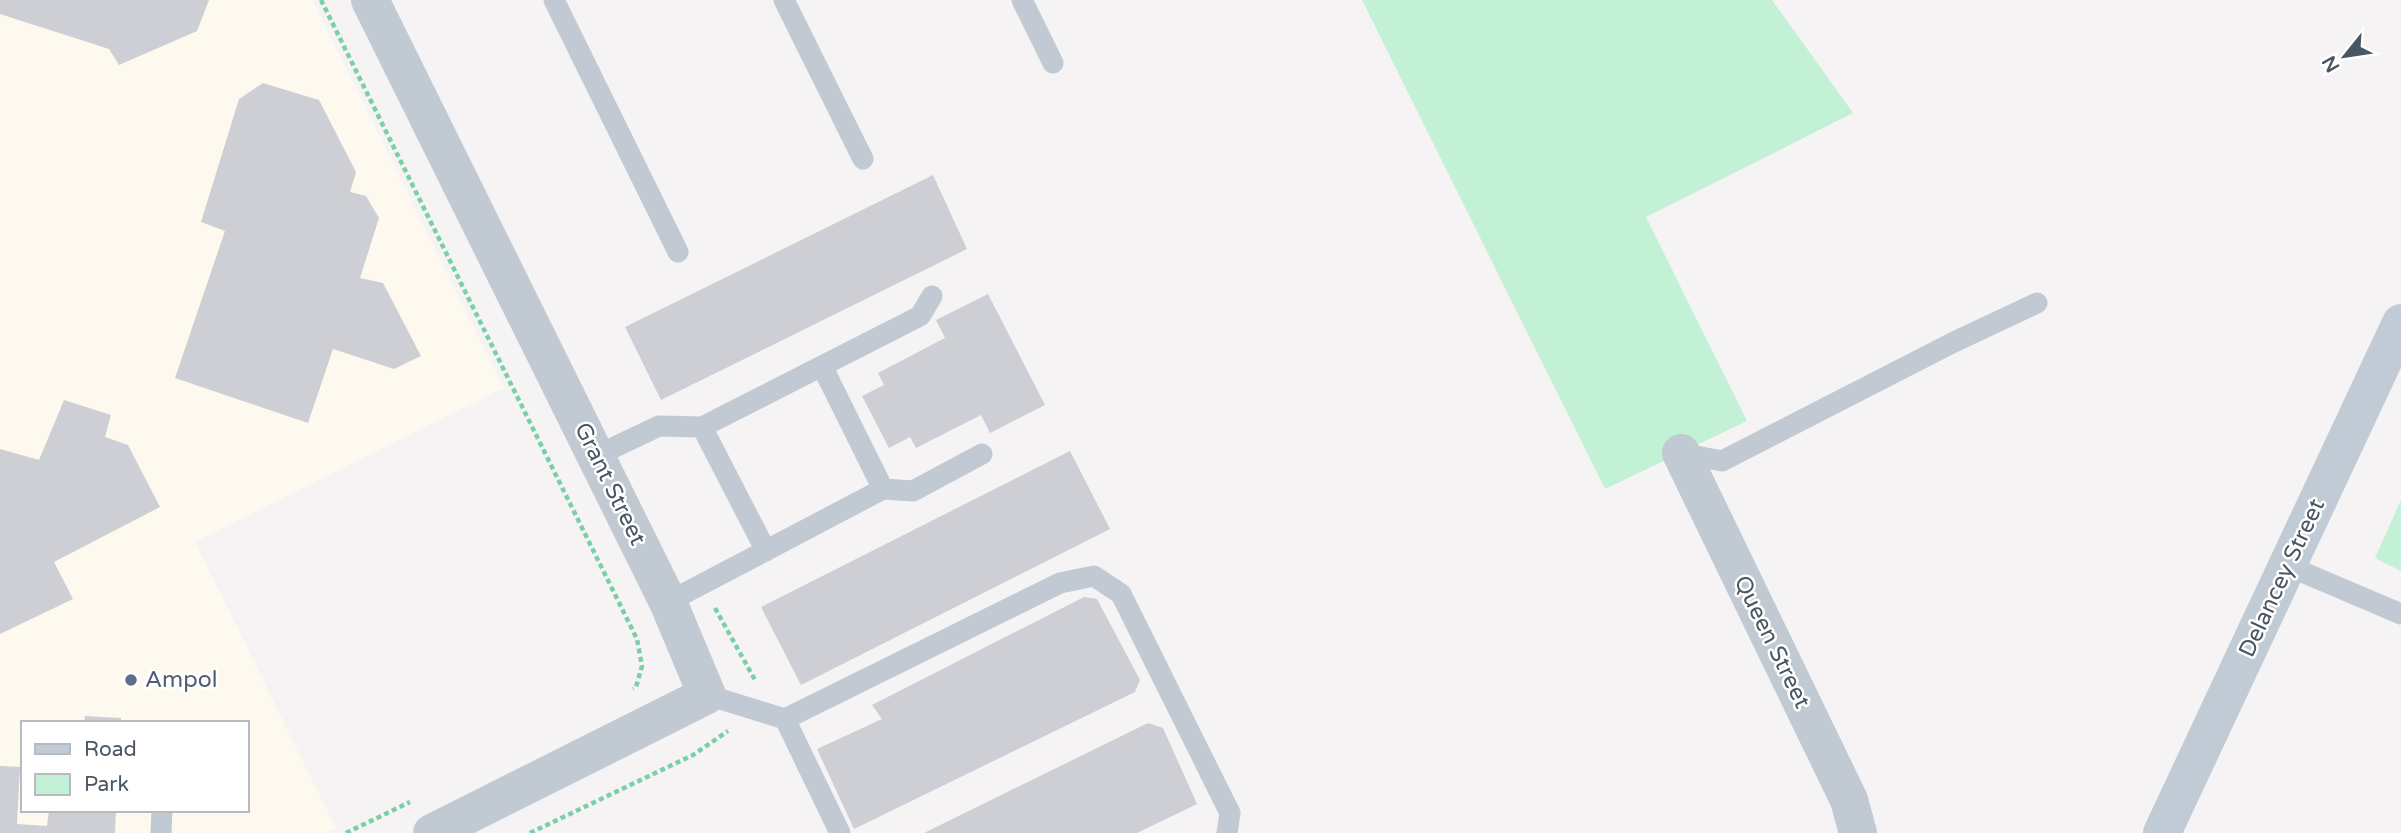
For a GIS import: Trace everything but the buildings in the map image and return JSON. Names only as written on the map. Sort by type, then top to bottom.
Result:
[{"type":"main road","name":"Delancey Street","points":[[2162,833],[2401,323]]},
{"type":"street","name":"Grant Street","points":[[370,0],[668,602],[707,695]]},
{"type":"street","name":"Queen Street","points":[[1681,453],[1849,800],[1858,833]]},
{"type":"street","points":[[432,833],[707,695]]},
{"type":"lane","points":[[554,0],[677,252]]},
{"type":"lane","points":[[784,0],[863,159]]},
{"type":"lane","points":[[1021,0],[1053,63]]},
{"type":"lane","points":[[596,456],[659,426],[702,427],[920,316],[932,296]]},
{"type":"lane","points":[[1681,453],[1722,461],[1954,342],[2037,303]]},
{"type":"lane","points":[[822,366],[884,489]]},
{"type":"lane","points":[[702,427],[766,551]]},
{"type":"lane","points":[[668,602],[884,489],[913,491],[982,454]]},
{"type":"lane","points":[[2288,566],[2401,614]]},
{"type":"lane","points":[[707,695],[785,719],[1060,583],[1094,576],[1121,594],[1230,813],[1227,833]]},
{"type":"lane","points":[[785,719],[841,833]]},
{"type":"lane","points":[[161,833],[162,812]]},
{"type":"path","points":[[321,0],[638,639],[642,666],[636,687],[628,692]]},
{"type":"path","points":[[346,833],[418,798]]},
{"type":"shaded area","points":[[0,0],[312,0],[504,388],[195,542],[336,828],[326,833],[0,833]]},
{"type":"green space","points":[[1362,0],[1772,0],[1853,113],[1646,217],[1747,421],[1605,489]]},
{"type":"green space","points":[[2401,500],[2401,571],[2375,558]]},
{"type":"place","name":"Ampol","points":[[131,680]]}]
